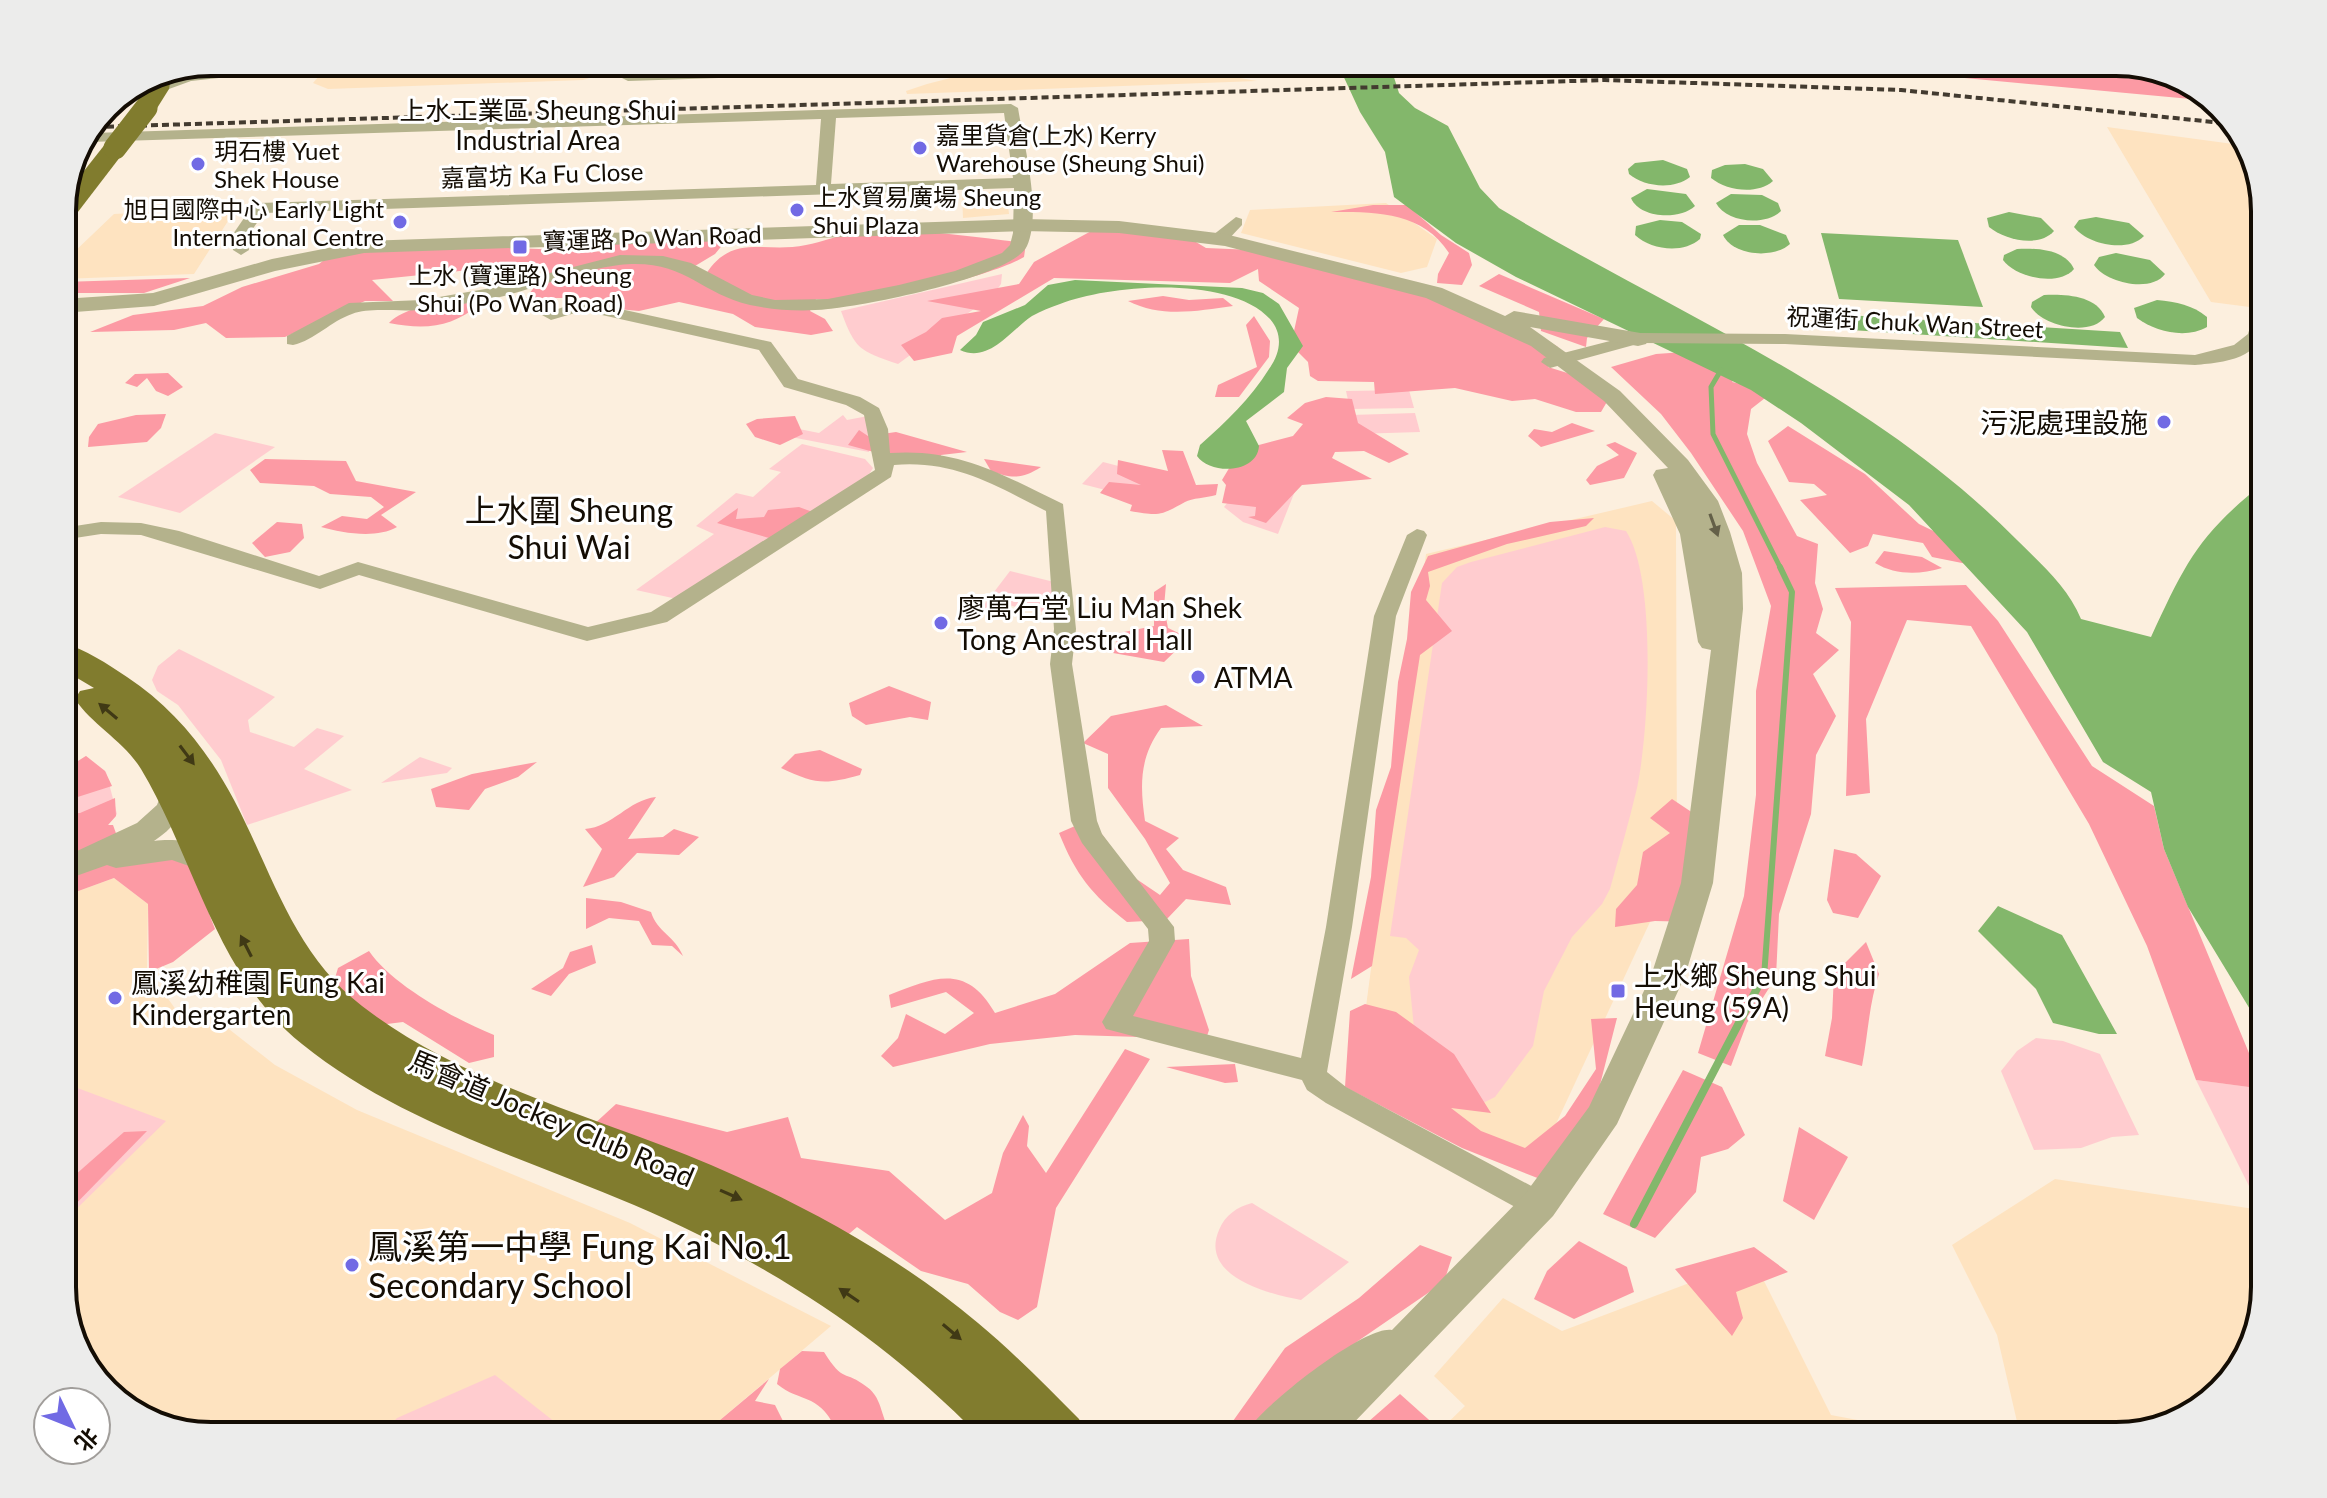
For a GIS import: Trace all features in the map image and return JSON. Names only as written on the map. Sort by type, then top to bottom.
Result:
[{"type":"main road","points":[[84,165],[146,94]]},
{"type":"main road","points":[[79,186],[101,145]]},
{"type":"main road","name":"馬會道 Jockey Club Road","points":[[76,662],[117,685],[146,710],[189,756],[273,934],[304,977],[345,1017],[429,1068],[688,1176],[748,1203],[835,1250],[946,1327],[1045,1422]]},
{"type":"main road","name":"馬會道 Jockey Club Road","points":[[76,688],[127,728],[157,763],[175,793],[263,978],[313,1030],[388,1080],[732,1227],[792,1259],[848,1294],[931,1355],[1000,1422]]},
{"type":"street","points":[[301,80],[304,76]]},
{"type":"street","points":[[626,76],[646,76]]},
{"type":"street","points":[[151,91],[178,81]]},
{"type":"street","points":[[101,145],[1011,108],[1022,225],[1018,248],[1011,257],[996,265],[828,304],[775,305],[747,299],[685,267],[652,260],[620,260],[578,268],[479,296],[422,305],[349,308],[293,340]]},
{"type":"street","points":[[823,190],[829,114]]},
{"type":"street","name":"嘉富坊 Ka Fu Close","points":[[241,250],[239,237],[259,208],[1019,183]]},
{"type":"street","points":[[1219,239],[1236,222]]},
{"type":"street","name":"寶運路 Po Wan Road","points":[[76,305],[154,299],[272,265],[364,247],[1022,225],[1107,226],[1219,239],[1341,268],[1434,293],[1477,310],[1539,341],[1603,400],[1656,461],[1682,500],[1708,597],[1721,699],[1697,883],[1668,976],[1604,1114],[1539,1205],[1435,1315],[1325,1422]]},
{"type":"street","name":"寶運路 Po Wan Road","points":[[1341,268],[1466,315],[1557,360]]},
{"type":"street","points":[[76,532],[101,528],[141,529],[172,535],[320,583],[358,568],[587,634],[659,617],[884,473],[886,467],[881,460],[878,429],[872,412],[853,401],[791,383],[765,346],[593,308],[574,308],[551,315]]},
{"type":"street","points":[[1477,310],[1638,339]]},
{"type":"street","name":"祝運街 Chuk Wan Street","points":[[1557,360],[1638,339],[1785,339],[2195,360],[2216,358],[2246,347],[2251,341]]},
{"type":"street","points":[[881,460],[920,457],[968,465],[1056,508],[1065,629],[1061,664],[1084,821],[1091,837],[1161,927],[1162,941],[1116,1022],[1313,1072]]},
{"type":"street","points":[[1417,535],[1385,616],[1339,927],[1313,1072],[1317,1082],[1336,1095],[1539,1205]]},
{"type":"street","points":[[76,864],[155,826],[172,811],[175,793]]},
{"type":"street","points":[[76,867],[174,849],[206,861]]},
{"type":"street","name":"寶運路 Po Wan Road","points":[[1282,1422],[1326,1385],[1435,1315]]},
{"type":"shaded area","points":[[319,76],[596,76],[583,80],[328,89],[313,83]]},
{"type":"shaded area","points":[[958,76],[1228,76],[1257,81],[907,94],[906,91]]},
{"type":"shaded area","points":[[1343,76],[1394,76],[1399,93],[1415,108],[1448,126],[1480,188],[1499,208],[1768,358],[1835,397],[1899,440],[1960,487],[2017,540],[2061,586],[2081,619],[2151,637],[2196,551],[2224,518],[2251,494],[2251,1011],[2188,907],[2164,849],[2151,792],[2103,762],[2027,632],[1909,505],[1801,423],[1751,390],[1516,277],[1456,243],[1394,197],[1385,152],[1360,112]]},
{"type":"shaded area","points":[[1944,76],[2099,76],[2147,80],[2191,99]]},
{"type":"shaded area","points":[[2086,76],[2116,76],[2158,83]]},
{"type":"shaded area","points":[[2107,127],[2234,144],[2250,193],[2251,307],[2211,302]]},
{"type":"shaded area","points":[[1663,160],[1687,169],[1690,177],[1676,184],[1659,185],[1643,182],[1629,174],[1628,169],[1635,163]]},
{"type":"shaded area","points":[[1745,164],[1763,169],[1773,181],[1759,188],[1742,190],[1725,186],[1711,178],[1712,170],[1725,165]]},
{"type":"shaded area","points":[[1647,189],[1686,194],[1695,206],[1680,214],[1651,213],[1636,205],[1631,198]]},
{"type":"shaded area","points":[[992,192],[1007,197],[1009,214],[963,218],[962,193]]},
{"type":"shaded area","points":[[1731,194],[1762,195],[1778,203],[1781,211],[1766,219],[1756,220],[1728,215],[1716,203]]},
{"type":"shaded area","points":[[1386,203],[1437,239],[1427,267],[1401,273],[1241,233],[1250,210]]},
{"type":"shaded area","points":[[1373,205],[1407,205],[1441,235],[1469,253],[1472,265],[1462,285],[1437,283],[1438,274],[1449,253],[1425,229],[1381,214],[1331,212]]},
{"type":"shaded area","points":[[237,207],[194,274],[76,278],[76,250],[114,214]]},
{"type":"shaded area","points":[[2009,212],[2041,218],[2054,231],[2031,241],[2004,236],[1989,227],[1987,218]]},
{"type":"shaded area","points":[[2096,217],[2129,223],[2144,236],[2128,244],[2108,245],[2089,238],[2074,227],[2079,220]]},
{"type":"shaded area","points":[[1660,220],[1682,222],[1701,234],[1700,239],[1685,247],[1667,248],[1650,244],[1635,235],[1636,226]]},
{"type":"shaded area","points":[[1739,225],[1760,225],[1786,235],[1790,244],[1774,252],[1744,251],[1728,242],[1723,235]]},
{"type":"shaded area","points":[[1095,229],[1191,239],[1206,248],[1253,250],[1452,298],[1524,327],[1558,347],[1548,353],[1548,367],[1577,376],[1608,400],[1601,412],[1576,412],[1535,399],[1512,401],[1455,388],[1375,394],[1374,382],[1318,381],[1310,376],[1308,362],[1291,345],[1299,308],[1259,281],[1258,269],[1230,283],[1054,278],[957,336],[952,353],[914,361],[901,345],[926,332],[942,318],[981,311],[927,301],[1019,284],[1034,262]]},
{"type":"shaded area","points":[[734,231],[715,254],[690,269],[703,279],[713,264],[736,250],[812,244],[848,234],[875,231],[940,233],[1026,243],[1024,257],[944,285],[860,302],[816,299],[810,311],[825,319],[833,331],[811,335],[755,327],[733,314],[679,302],[639,311],[597,307],[583,298],[526,298],[548,269],[512,272],[489,268],[372,280],[393,301],[365,301],[285,337],[226,338],[206,323],[174,330],[90,332],[133,315],[203,306],[242,287],[319,264],[329,256],[319,251],[463,246],[612,252],[601,242]]},
{"type":"shaded area","points":[[1821,233],[1958,240],[1983,307],[1839,299]]},
{"type":"shaded area","points":[[2017,249],[2057,254],[2070,262],[2074,269],[2058,278],[2027,276],[2003,260],[2004,255]]},
{"type":"shaded area","points":[[2116,253],[2150,260],[2165,274],[2158,280],[2140,284],[2108,277],[2094,265],[2099,257]]},
{"type":"shaded area","points":[[1002,274],[1001,284],[993,295],[898,364],[860,347],[841,311]]},
{"type":"shaded area","points":[[1499,274],[1604,319],[1587,338],[1586,347],[1541,331],[1539,312],[1479,286]]},
{"type":"shaded area","points":[[190,278],[144,293],[76,293],[76,282]]},
{"type":"shaded area","points":[[1075,280],[1242,288],[1263,293],[1279,304],[1303,346],[1287,368],[1284,392],[1246,421],[1259,446],[1250,462],[1232,469],[1222,469],[1203,462],[1197,456],[1200,445],[1254,390],[1278,351],[1279,338],[1270,319],[1252,305],[1227,295],[1199,290],[1138,288],[1082,297],[1032,316],[999,344],[981,353],[960,350],[976,335],[983,322],[1025,305],[1048,285]]},
{"type":"shaded area","points":[[459,294],[480,304],[459,318],[437,325],[389,323],[412,310]]},
{"type":"shaded area","points":[[2044,295],[2087,300],[2105,317],[2089,327],[2056,324],[2037,314],[2031,307],[2032,302]]},
{"type":"shaded area","points":[[1163,296],[1189,300],[1223,298],[1233,306],[1166,311],[1128,301]]},
{"type":"shaded area","points":[[2157,300],[2196,310],[2207,317],[2207,327],[2190,333],[2171,332],[2137,318],[2134,308]]},
{"type":"shaded area","points":[[1847,315],[2120,332],[2128,348],[1851,330]]},
{"type":"shaded area","points":[[1254,316],[1270,341],[1269,357],[1239,397],[1215,397],[1218,385],[1257,367],[1246,325]]},
{"type":"shaded area","points":[[1698,351],[1745,366],[1732,382],[1774,391],[1751,409],[1747,434],[1757,463],[1797,536],[1818,544],[1815,583],[1823,609],[1816,633],[1839,650],[1813,674],[1836,716],[1816,755],[1811,814],[1779,914],[1776,977],[1747,1023],[1731,1066],[1698,1053],[1744,896],[1756,795],[1756,691],[1771,606],[1743,531],[1691,453],[1661,414],[1611,367],[1656,354]]},
{"type":"shaded area","points":[[168,373],[183,387],[168,396],[156,391],[147,378],[137,387],[125,383],[135,374]]},
{"type":"shaded area","points":[[1409,390],[1414,408],[1350,409],[1346,391]]},
{"type":"shaded area","points":[[1326,397],[1352,399],[1358,423],[1409,454],[1389,463],[1364,451],[1335,452],[1332,458],[1372,479],[1302,485],[1266,523],[1248,517],[1255,516],[1256,507],[1222,503],[1226,485],[1222,480],[1240,450],[1293,436],[1303,424],[1287,418],[1305,403]]},
{"type":"shaded area","points":[[1415,413],[1420,432],[1355,434],[1351,415]]},
{"type":"shaded area","points":[[166,414],[161,428],[147,442],[88,447],[89,437],[98,424],[136,415]]},
{"type":"shaded area","points":[[843,415],[847,420],[868,416],[869,452],[791,437],[799,429],[819,433]]},
{"type":"shaded area","points":[[795,416],[803,434],[780,445],[755,437],[746,424],[757,419]]},
{"type":"shaded area","points":[[1572,423],[1595,431],[1541,447],[1528,436],[1534,429],[1552,432]]},
{"type":"shaded area","points":[[1788,426],[1865,474],[1919,524],[1950,539],[1972,565],[1932,557],[1923,543],[1873,534],[1868,546],[1850,553],[1800,500],[1827,495],[1814,484],[1789,482],[1768,441]]},
{"type":"shaded area","points":[[859,430],[868,436],[896,432],[967,452],[941,455],[940,462],[907,461],[848,445]]},
{"type":"shaded area","points":[[215,433],[275,447],[180,513],[118,497]]},
{"type":"shaded area","points":[[1615,442],[1637,453],[1624,478],[1590,485],[1586,480],[1597,466],[1619,455],[1606,445]]},
{"type":"shaded area","points":[[802,444],[865,459],[873,468],[868,476],[677,599],[636,590],[714,534],[696,526],[736,493],[753,497],[781,472],[769,469]]},
{"type":"shaded area","points":[[1162,450],[1183,451],[1196,485],[1218,484],[1216,495],[1188,501],[1154,514],[1130,511],[1132,505],[1100,493],[1109,482],[1141,485],[1117,474],[1118,460],[1168,471]]},
{"type":"shaded area","points":[[265,459],[346,461],[356,481],[416,492],[381,515],[397,527],[389,531],[359,534],[330,529],[321,527],[342,516],[367,519],[384,507],[371,497],[330,494],[314,486],[260,483],[250,470]]},
{"type":"shaded area","points":[[984,459],[1041,467],[1022,476],[1011,476],[991,471]]},
{"type":"shaded area","points":[[1103,462],[1180,482],[1160,504],[1082,484]]},
{"type":"shaded area","points":[[1297,486],[1278,534],[1243,522],[1224,507],[1228,502]]},
{"type":"shaded area","points":[[1652,501],[1676,521],[1677,864],[1535,1169],[1358,1067],[1426,554]]},
{"type":"shaded area","points":[[799,507],[826,517],[783,542],[717,523],[738,508],[736,519],[764,517],[768,510]]},
{"type":"shaded area","points":[[1594,518],[1586,526],[1507,544],[1428,572],[1430,586],[1426,600],[1452,631],[1420,655],[1372,966],[1351,979],[1371,877],[1376,810],[1391,767],[1398,682],[1407,639],[1411,592],[1428,556],[1550,522]]},
{"type":"shaded area","points":[[277,522],[302,524],[304,538],[290,552],[265,557],[252,543]]},
{"type":"shaded area","points":[[1605,527],[1626,531],[1636,553],[1642,583],[1648,656],[1645,731],[1637,788],[1610,889],[1602,904],[1572,937],[1544,991],[1533,1046],[1495,1097],[1479,1105],[1416,1049],[1409,977],[1419,950],[1406,938],[1390,936],[1442,583],[1457,567],[1471,562]]},
{"type":"shaded area","points":[[1884,551],[1922,557],[1942,568],[1916,573],[1891,570],[1875,563]]},
{"type":"shaded area","points":[[1010,571],[1054,582],[1055,611],[1035,612],[1009,605],[991,615],[978,613]]},
{"type":"shaded area","points":[[1166,584],[1164,607],[1168,628],[1189,638],[1164,662],[1113,653],[1119,633],[1154,626],[1154,592]]},
{"type":"shaded area","points":[[1966,585],[1998,621],[2092,766],[2154,806],[2164,849],[2251,1058],[2251,1087],[2196,1080],[2147,946],[2089,824],[1971,626],[1907,620],[1866,719],[1870,793],[1846,796],[1851,622],[1835,588]]},
{"type":"shaded area","points":[[179,649],[275,697],[248,720],[250,732],[294,747],[317,728],[344,736],[304,769],[352,790],[247,825],[221,760],[178,705],[157,691],[152,680],[158,666]]},
{"type":"shaded area","points":[[889,686],[931,702],[928,720],[910,717],[866,725],[852,716],[849,703]]},
{"type":"shaded area","points":[[1166,705],[1203,726],[1161,728],[1154,739],[1143,773],[1145,821],[1179,838],[1166,849],[1183,870],[1226,887],[1231,905],[1186,899],[1166,920],[1127,922],[1086,883],[1059,833],[1091,819],[1132,876],[1160,895],[1170,883],[1145,839],[1108,788],[1108,754],[1083,743],[1111,716]]},
{"type":"shaded area","points":[[820,750],[862,769],[860,775],[820,781],[781,768],[795,754]]},
{"type":"shaded area","points":[[86,756],[106,772],[117,814],[96,839],[76,846],[76,762]]},
{"type":"shaded area","points":[[86,756],[105,771],[112,786],[76,798],[76,762]]},
{"type":"shaded area","points":[[420,757],[452,768],[447,773],[381,783]]},
{"type":"shaded area","points":[[537,762],[518,777],[485,789],[469,810],[436,807],[431,789],[472,774]]},
{"type":"shaded area","points":[[656,797],[628,839],[663,837],[674,829],[699,837],[679,855],[637,853],[614,877],[583,887],[602,849],[585,829],[604,824],[637,803]]},
{"type":"shaded area","points":[[115,798],[116,816],[108,825],[113,825],[126,861],[187,857],[215,929],[173,962],[149,972],[148,904],[114,878],[76,892],[76,813]]},
{"type":"shaded area","points":[[1672,799],[1717,829],[1697,922],[1655,921],[1615,927],[1616,909],[1637,885],[1643,852],[1670,833],[1650,818]]},
{"type":"shaded area","points":[[1834,849],[1856,854],[1881,876],[1858,918],[1833,913],[1827,900]]},
{"type":"shaded area","name":"鳳溪第一中學 Fung Kai No.1 Secondary School","points":[[114,878],[148,904],[147,969],[186,1024],[225,1026],[275,1065],[357,1110],[630,1223],[831,1326],[718,1422],[211,1422],[167,1415],[136,1399],[115,1383],[86,1339],[76,1296],[76,892]]},
{"type":"shaded area","points":[[586,898],[621,902],[651,912],[683,956],[672,946],[652,945],[639,921],[609,918],[586,929]]},
{"type":"shaded area","points":[[1998,906],[2062,935],[2117,1034],[2099,1034],[2053,1023],[2036,989],[1978,931]]},
{"type":"shaded area","points":[[1189,939],[1191,976],[1209,1030],[1206,1039],[1075,1035],[990,1044],[893,1067],[881,1056],[898,1038],[906,1014],[945,1034],[974,1013],[946,992],[891,1008],[889,995],[921,983],[948,978],[973,987],[995,1013],[1055,994],[1130,943]]},
{"type":"shaded area","points":[[1866,942],[1879,974],[1862,1066],[1825,1056],[1832,1018],[1834,974]]},
{"type":"shaded area","points":[[592,945],[596,963],[569,974],[551,996],[531,989],[563,968],[570,952]]},
{"type":"shaded area","points":[[369,951],[409,989],[444,1011],[494,1035],[494,1057],[469,1063],[403,1022],[371,1026],[329,998],[338,968]]},
{"type":"shaded area","points":[[1365,1004],[1396,1012],[1454,1054],[1491,1113],[1451,1108],[1481,1131],[1525,1148],[1565,1116],[1596,1069],[1591,1019],[1617,1018],[1591,1120],[1540,1179],[1462,1148],[1345,1087],[1350,1011]]},
{"type":"shaded area","points":[[2036,1038],[2063,1041],[2100,1054],[2139,1135],[2112,1137],[2081,1148],[2034,1150],[2001,1071],[2017,1051]]},
{"type":"shaded area","points":[[1125,1049],[1150,1059],[1056,1208],[1037,1307],[1018,1320],[1000,1312],[968,1284],[921,1271],[857,1227],[843,1239],[592,1126],[616,1104],[727,1132],[788,1117],[801,1158],[889,1171],[945,1220],[992,1193],[1003,1153],[1023,1115],[1029,1126],[1027,1146],[1046,1173]]},
{"type":"shaded area","points":[[1235,1064],[1238,1082],[1225,1083],[1166,1067]]},
{"type":"shaded area","points":[[1683,1070],[1722,1087],[1745,1135],[1728,1149],[1701,1157],[1696,1192],[1655,1238],[1603,1214]]},
{"type":"shaded area","points":[[2196,1080],[2251,1087],[2251,1190]]},
{"type":"shaded area","points":[[76,1087],[166,1121],[76,1209]]},
{"type":"shaded area","points":[[1799,1127],[1848,1157],[1814,1220],[1783,1201]]},
{"type":"shaded area","points":[[147,1131],[76,1204],[76,1175],[124,1132]]},
{"type":"shaded area","points":[[2055,1179],[2251,1208],[2250,1305],[2244,1331],[2218,1376],[2205,1389],[2168,1412],[2134,1421],[2017,1422],[1997,1335],[1952,1245]]},
{"type":"shaded area","points":[[1252,1203],[1349,1262],[1301,1300],[1271,1293],[1240,1280],[1227,1271],[1219,1260],[1215,1246],[1219,1230],[1228,1216]]},
{"type":"shaded area","points":[[1579,1241],[1627,1267],[1634,1292],[1574,1319],[1534,1299],[1547,1271]]},
{"type":"shaded area","points":[[1420,1245],[1452,1257],[1444,1282],[1358,1341],[1256,1422],[1232,1422],[1285,1348],[1359,1298]]},
{"type":"shaded area","points":[[1754,1247],[1788,1272],[1736,1292],[1743,1318],[1732,1336],[1675,1269]]},
{"type":"shaded area","points":[[1753,1259],[1831,1415],[1868,1422],[1448,1422],[1465,1406],[1434,1376],[1503,1298],[1562,1331]]},
{"type":"shaded area","points":[[802,1351],[824,1352],[840,1372],[872,1392],[885,1422],[832,1422],[811,1401],[777,1384],[780,1369]]},
{"type":"shaded area","points":[[495,1375],[555,1422],[393,1422]]},
{"type":"shaded area","points":[[769,1379],[755,1401],[775,1405],[783,1421],[718,1422]]},
{"type":"shaded area","points":[[1400,1394],[1431,1422],[1368,1422]]},
{"type":"waterway","points":[[1721,370],[1711,387],[1713,434],[1780,567]]},
{"type":"waterway","points":[[1764,977],[1792,592],[1780,567]]},
{"type":"waterway","points":[[1634,1224],[1764,975]]},
{"type":"railway","points":[[106,127],[1605,80],[1901,90],[2218,123]]},
{"type":"place","name":"嘉里貨倉(上水) Kerry Warehouse (Sheung Shui)","points":[[920,148]]},
{"type":"place","name":"玥石樓 Yuet Shek House","points":[[198,164]]},
{"type":"place","name":"上水貿易廣場 Sheung Shui Plaza","points":[[797,210]]},
{"type":"place","name":"旭日國際中心 Early Light International Centre","points":[[400,222]]},
{"type":"place","name":"上水 (寶運路) Sheung Shui (Po Wan Road)","points":[[520,247]]},
{"type":"place","name":"污泥處理設施","points":[[2164,422]]},
{"type":"place","name":"廖萬石堂 Liu Man Shek Tong Ancestral Hall","points":[[941,623]]},
{"type":"place","name":"ATMA","points":[[1198,677]]},
{"type":"place","name":"上水鄉 Sheung Shui Heung (59A)","points":[[1618,991]]},
{"type":"place","name":"鳳溪幼稚園 Fung Kai Kindergarten","points":[[115,998]]},
{"type":"place","name":"鳳溪第一中學 Fung Kai No.1 Secondary School","points":[[352,1265]]},
{"type":"district","name":"上水工業區 Sheung Shui Industrial Area","points":[[538,125]]},
{"type":"district","name":"上水圍 Sheung Shui Wai","points":[[569,528]]}]
